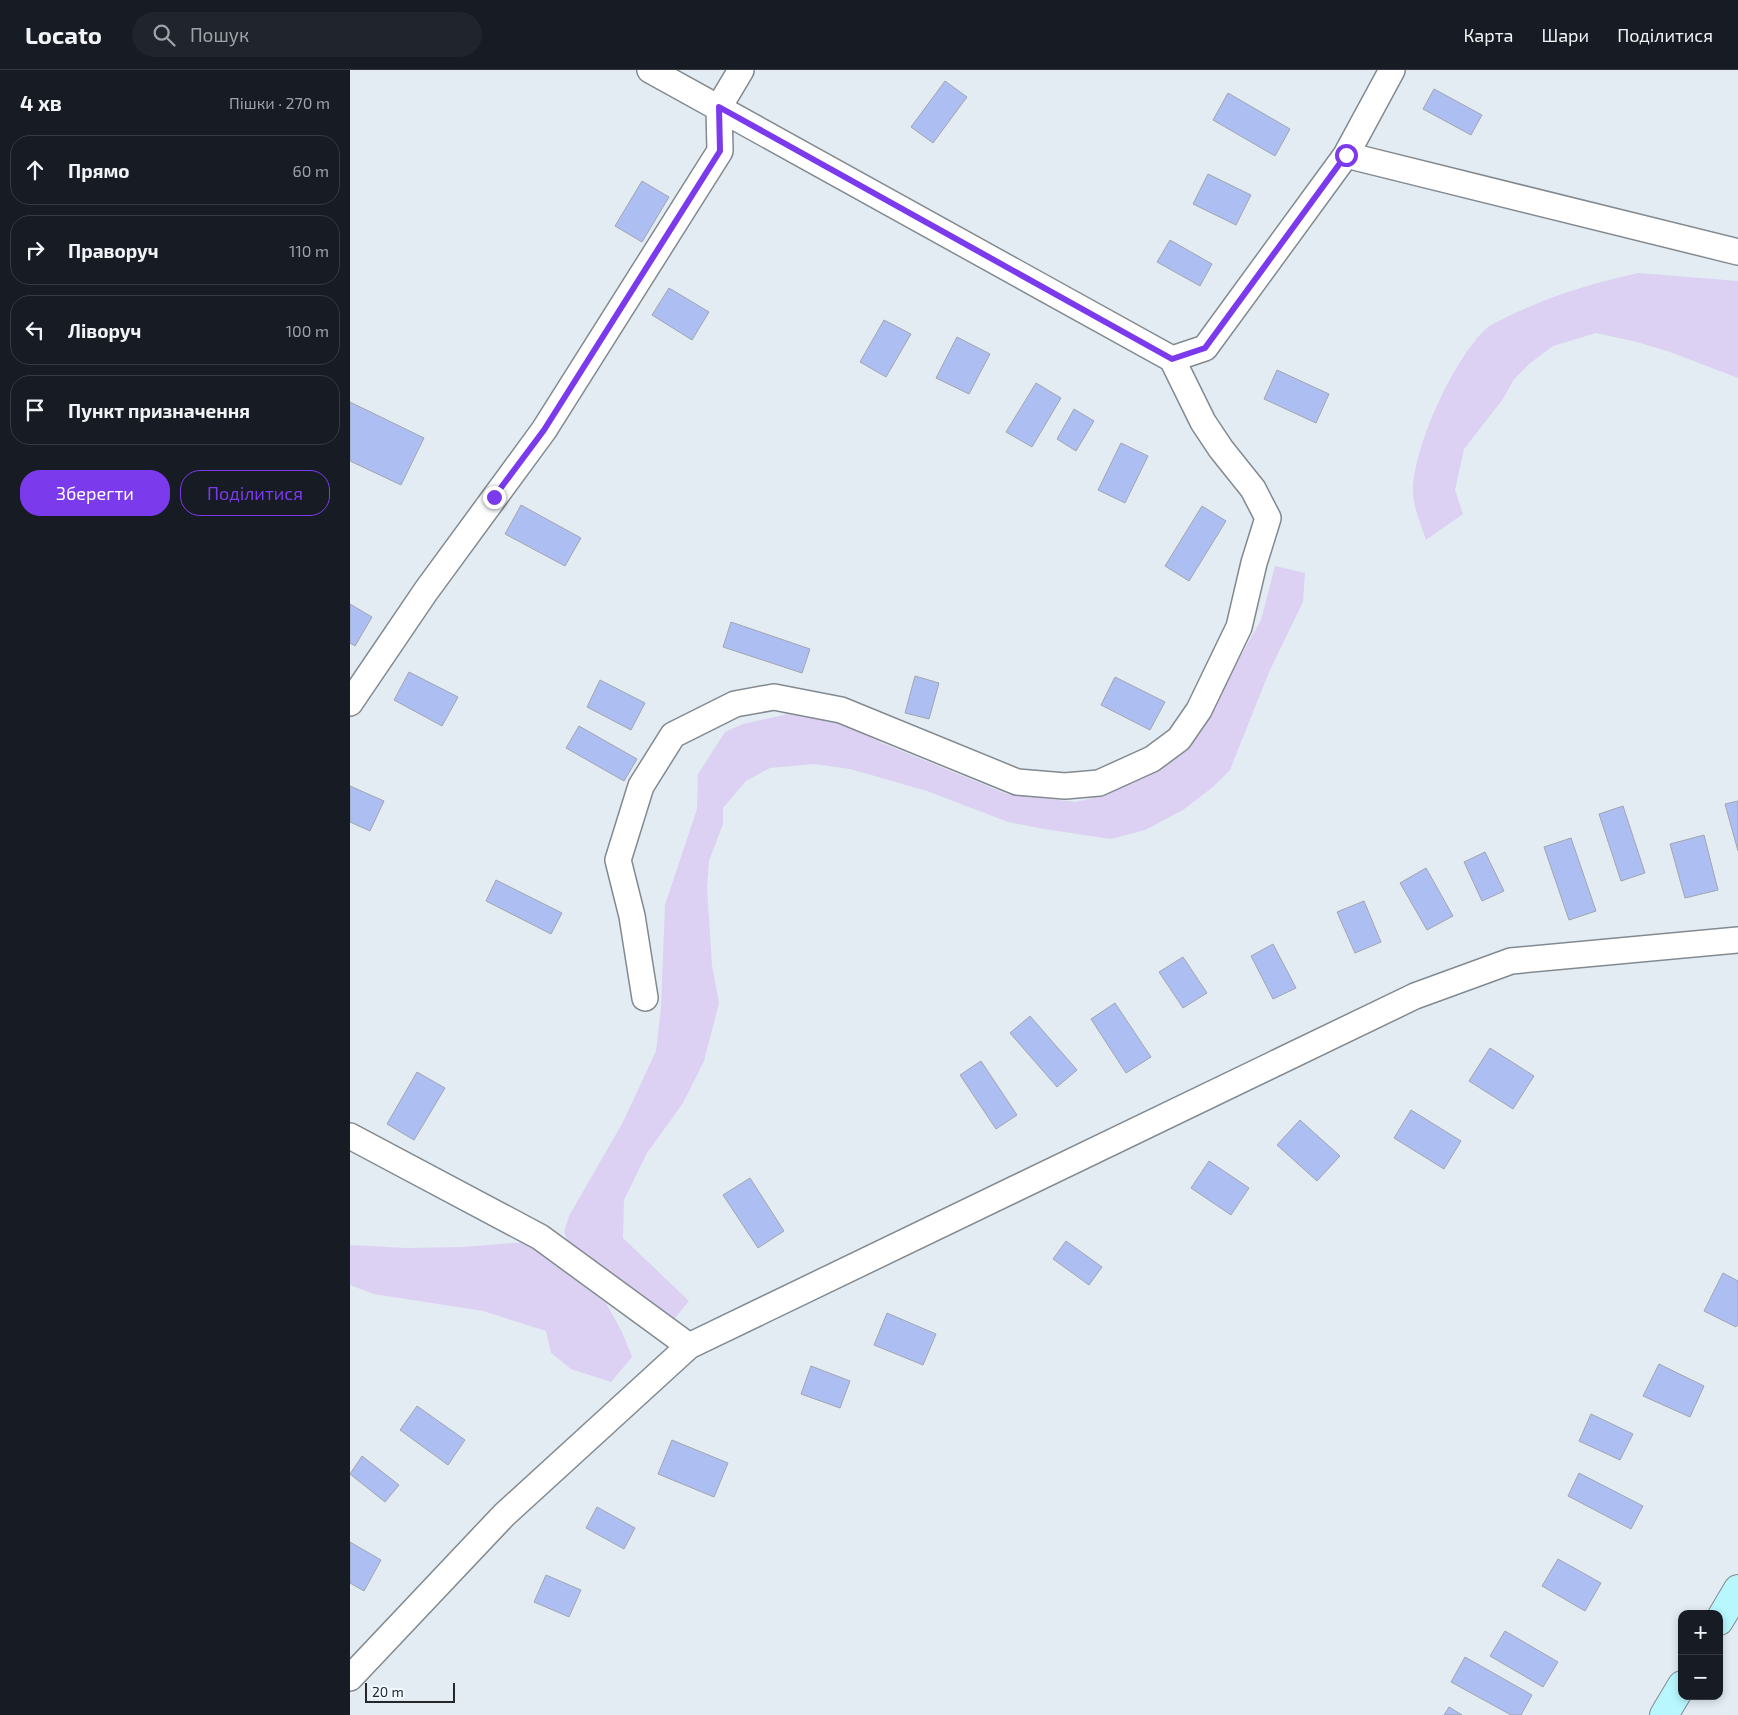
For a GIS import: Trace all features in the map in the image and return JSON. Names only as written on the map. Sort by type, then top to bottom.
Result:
[{"type":"street","points":[[645,998],[632,916],[618,860],[641,786],[673,735],[705,718],[745,702],[774,697],[842,710],[1016,782],[1065,786],[1099,782],[1152,759],[1179,740],[1198,710],[1239,627],[1254,563],[1268,518],[1253,489],[1221,449],[1203,422],[1172,359],[650,70]]},
{"type":"street","points":[[350,703],[426,591],[544,430],[720,151],[719,107],[741,70]]},
{"type":"street","points":[[1172,359],[1205,348],[1346,155],[1392,70]]},
{"type":"street","points":[[1346,155],[1738,252]]},
{"type":"street","points":[[350,1678],[504,1515],[689,1346],[1415,996],[1512,961],[1738,940]]},
{"type":"street","points":[[350,1136],[540,1237],[689,1346]]},
{"type":"street","points":[[1723,1614],[1738,1590]]},
{"type":"street","points":[[1664,1715],[1678,1692]]},
{"type":"shaded area","points":[[1638,273],[1738,281],[1738,378],[1670,352],[1596,333],[1553,346],[1529,364],[1514,379],[1503,399],[1464,449],[1455,490],[1463,514],[1426,540],[1416,511],[1413,493],[1419,453],[1437,405],[1461,361],[1474,343],[1491,325],[1540,302],[1605,281]]},
{"type":"shaded area","points":[[1275,566],[1305,573],[1303,602],[1269,672],[1230,770],[1213,787],[1183,810],[1145,830],[1111,839],[1008,822],[927,791],[850,769],[814,764],[770,768],[746,781],[723,808],[723,824],[709,861],[707,888],[712,965],[719,1003],[704,1061],[683,1103],[647,1153],[624,1200],[623,1238],[689,1301],[672,1322],[571,1249],[564,1232],[569,1216],[623,1122],[656,1051],[661,1007],[665,905],[697,809],[698,774],[725,732],[743,724],[788,714],[841,722],[882,743],[1007,794],[1076,802],[1104,795],[1150,775],[1189,747],[1209,718],[1226,682],[1261,620]]},
{"type":"shaded area","points":[[526,1242],[606,1303],[622,1332],[632,1357],[611,1382],[571,1369],[551,1353],[546,1331],[483,1311],[374,1294],[350,1285],[350,1245],[406,1248],[463,1247]]},
{"type":"building","points":[[945,81],[967,97],[933,143],[911,127]]},
{"type":"building","points":[[1434,89],[1482,115],[1471,135],[1423,109]]},
{"type":"building","points":[[1228,93],[1290,129],[1275,156],[1213,120]]},
{"type":"building","points":[[1208,174],[1251,195],[1236,225],[1193,204]]},
{"type":"building","points":[[642,181],[669,197],[642,242],[615,226]]},
{"type":"building","points":[[1170,240],[1212,264],[1200,286],[1157,262]]},
{"type":"building","points":[[669,288],[709,312],[692,340],[652,315]]},
{"type":"building","points":[[884,320],[911,334],[886,377],[860,362]]},
{"type":"building","points":[[957,337],[990,354],[969,394],[936,378]]},
{"type":"building","points":[[1277,370],[1329,394],[1316,423],[1264,399]]},
{"type":"building","points":[[1036,383],[1061,398],[1032,447],[1006,432]]},
{"type":"building","points":[[350,402],[424,438],[401,485],[350,461]]},
{"type":"building","points":[[1074,409],[1094,421],[1076,451],[1057,439]]},
{"type":"building","points":[[1121,443],[1148,456],[1125,503],[1098,490]]},
{"type":"building","points":[[521,505],[581,538],[565,566],[505,534]]},
{"type":"building","points":[[1202,506],[1226,521],[1189,581],[1165,566]]},
{"type":"building","points":[[350,604],[372,617],[355,646],[350,643]]},
{"type":"building","points":[[731,622],[810,649],[802,673],[723,647]]},
{"type":"building","points":[[409,672],[458,697],[442,726],[394,700]]},
{"type":"building","points":[[915,676],[939,683],[929,719],[905,713]]},
{"type":"building","points":[[1115,677],[1165,702],[1150,730],[1101,705]]},
{"type":"building","points":[[600,680],[645,703],[631,730],[587,707]]},
{"type":"building","points":[[579,726],[637,759],[624,781],[566,748]]},
{"type":"building","points":[[350,786],[384,801],[370,831],[350,822]]},
{"type":"building","points":[[1738,801],[1738,851],[1725,804]]},
{"type":"building","points":[[1623,806],[1645,873],[1621,881],[1599,814]]},
{"type":"building","points":[[1704,835],[1718,890],[1685,898],[1670,844]]},
{"type":"building","points":[[1571,838],[1596,911],[1569,920],[1544,847]]},
{"type":"building","points":[[1485,852],[1504,891],[1482,901],[1464,862]]},
{"type":"building","points":[[1426,868],[1453,916],[1427,930],[1400,883]]},
{"type":"building","points":[[496,880],[562,913],[551,934],[486,901]]},
{"type":"building","points":[[1364,901],[1381,942],[1355,953],[1337,912]]},
{"type":"building","points":[[1273,944],[1296,988],[1273,999],[1251,956]]},
{"type":"building","points":[[1183,957],[1207,993],[1183,1008],[1159,972]]},
{"type":"building","points":[[1115,1003],[1151,1057],[1126,1073],[1091,1019]]},
{"type":"building","points":[[1030,1016],[1077,1070],[1057,1087],[1010,1033]]},
{"type":"building","points":[[1490,1048],[1534,1076],[1513,1109],[1469,1081]]},
{"type":"building","points":[[981,1061],[1017,1115],[996,1129],[960,1075]]},
{"type":"building","points":[[417,1072],[445,1088],[414,1140],[387,1124]]},
{"type":"building","points":[[1411,1110],[1461,1141],[1444,1169],[1394,1138]]},
{"type":"building","points":[[1300,1120],[1340,1156],[1317,1181],[1277,1145]]},
{"type":"building","points":[[1209,1161],[1249,1188],[1231,1215],[1191,1188]]},
{"type":"building","points":[[750,1178],[784,1231],[758,1248],[723,1195]]},
{"type":"building","points":[[1066,1241],[1102,1267],[1089,1285],[1053,1259]]},
{"type":"building","points":[[1723,1273],[1738,1281],[1738,1324],[1736,1327],[1704,1311]]},
{"type":"building","points":[[887,1313],[936,1334],[923,1365],[874,1345]]},
{"type":"building","points":[[1659,1364],[1704,1386],[1690,1417],[1643,1396]]},
{"type":"building","points":[[811,1366],[850,1381],[840,1408],[801,1394]]},
{"type":"building","points":[[417,1406],[465,1440],[448,1465],[400,1430]]},
{"type":"building","points":[[1591,1414],[1633,1434],[1620,1460],[1579,1441]]},
{"type":"building","points":[[672,1440],[728,1463],[714,1497],[658,1474]]},
{"type":"building","points":[[362,1456],[399,1485],[385,1502],[350,1474]]},
{"type":"building","points":[[1579,1473],[1643,1506],[1631,1529],[1568,1496]]},
{"type":"building","points":[[597,1507],[635,1528],[624,1549],[586,1528]]},
{"type":"building","points":[[350,1542],[381,1560],[364,1591],[350,1583]]},
{"type":"building","points":[[1558,1559],[1601,1583],[1585,1611],[1542,1586]]},
{"type":"building","points":[[546,1575],[581,1590],[569,1617],[534,1602]]},
{"type":"building","points":[[1505,1631],[1558,1662],[1543,1687],[1490,1656]]},
{"type":"building","points":[[1465,1657],[1532,1695],[1521,1715],[1511,1715],[1451,1682]]},
{"type":"building","points":[[1449,1707],[1462,1715],[1444,1715]]},
{"type":"route","points":[[494,497],[544,430],[720,151],[719,107],[1172,359],[1205,348],[1346,155]]}]
